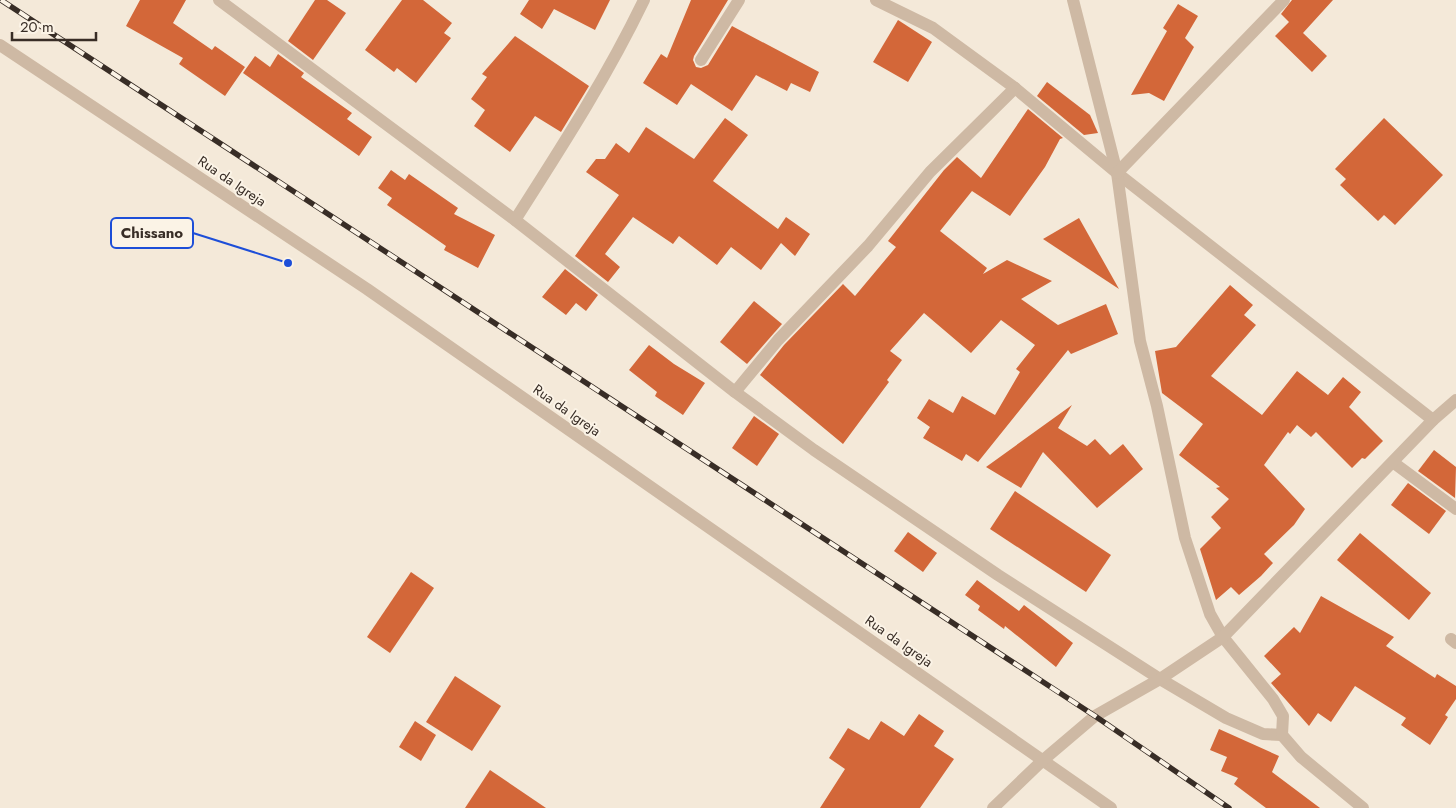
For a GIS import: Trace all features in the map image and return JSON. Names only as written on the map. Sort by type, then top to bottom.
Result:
[{"type":"street","points":[[219,0],[516,220],[735,392],[814,450],[990,570],[1160,679],[1226,718],[1263,734],[1282,735]]},
{"type":"street","points":[[516,220],[578,122],[621,48],[644,0]]},
{"type":"street","points":[[700,60],[739,0]]},
{"type":"street","points":[[876,0],[932,28],[1015,88],[1117,173],[1433,420]]},
{"type":"street","points":[[1073,0],[1117,173],[1140,341],[1158,406],[1185,538],[1210,614],[1223,637],[1273,699],[1283,716],[1282,735],[1301,757],[1363,808]]},
{"type":"street","points":[[1117,173],[1284,0]]},
{"type":"street","name":"Rua da Igreja","points":[[0,45],[367,289],[1111,808]]},
{"type":"street","points":[[735,392],[778,340],[868,246],[930,172],[1015,88]]},
{"type":"street","points":[[993,808],[1042,761],[1095,716],[1160,679],[1223,637],[1394,463],[1433,420],[1456,400]]},
{"type":"street","points":[[1394,463],[1456,509]]},
{"type":"building","points":[[140,0],[186,0],[173,23],[212,50],[215,46],[245,67],[225,96],[179,64],[183,58],[126,26]]},
{"type":"building","points":[[315,0],[327,0],[346,13],[313,60],[288,41]]},
{"type":"building","points":[[402,0],[423,0],[452,23],[444,33],[451,38],[416,83],[397,68],[394,72],[365,50]]},
{"type":"building","points":[[529,0],[610,0],[595,30],[554,9],[542,29],[520,14]]},
{"type":"building","points":[[691,0],[728,0],[694,56],[693,60],[696,67],[701,68],[708,65],[732,26],[819,72],[810,92],[791,83],[787,91],[756,75],[732,111],[691,84],[677,105],[643,83],[661,54],[667,58]]},
{"type":"building","points":[[1292,0],[1333,0],[1303,33],[1327,56],[1312,72],[1275,36],[1289,22],[1281,14]]},
{"type":"building","points":[[1178,4],[1198,16],[1185,38],[1194,47],[1164,101],[1149,93],[1131,95],[1167,31],[1163,28]]},
{"type":"building","points":[[898,20],[932,42],[908,82],[873,62]]},
{"type":"building","points":[[515,36],[589,86],[561,132],[535,116],[510,152],[474,126],[485,110],[471,99],[487,77],[482,74]]},
{"type":"building","points":[[278,54],[304,73],[301,77],[352,113],[347,119],[372,137],[359,156],[243,73],[255,56],[270,67]]},
{"type":"building","points":[[1047,82],[1090,115],[1098,133],[1084,135],[1037,96]]},
{"type":"building","points":[[1028,109],[1063,138],[1060,139],[1045,167],[1010,216],[972,191],[940,231],[987,268],[983,274],[1007,260],[1052,281],[1021,299],[1058,325],[1106,304],[1118,334],[1071,354],[1068,350],[978,462],[966,454],[962,461],[923,438],[930,427],[917,418],[929,399],[953,413],[962,396],[995,415],[1020,372],[1016,369],[1035,345],[1001,320],[971,353],[924,313],[890,351],[902,360],[887,380],[889,382],[843,444],[760,375],[784,345],[843,284],[855,296],[896,247],[888,241],[944,170],[957,157],[981,178]]},
{"type":"building","points":[[725,118],[748,135],[713,181],[778,229],[786,217],[810,234],[795,256],[781,243],[761,270],[731,247],[717,265],[679,236],[673,244],[633,217],[605,254],[620,267],[608,282],[575,256],[619,195],[586,172],[596,159],[605,159],[616,143],[629,153],[646,127],[694,159]]},
{"type":"building","points":[[1384,118],[1443,175],[1395,225],[1384,215],[1378,221],[1340,185],[1346,179],[1335,169]]},
{"type":"building","points":[[391,170],[405,180],[409,174],[458,208],[454,214],[495,235],[478,268],[444,250],[446,246],[387,205],[392,198],[378,188]]},
{"type":"building","points":[[1079,218],[1119,289],[1043,239]]},
{"type":"building","points":[[565,269],[598,295],[586,311],[576,303],[566,315],[542,297]]},
{"type":"building","points":[[1230,285],[1253,305],[1244,315],[1256,325],[1211,376],[1262,415],[1297,371],[1328,395],[1343,377],[1361,392],[1349,407],[1383,441],[1365,459],[1362,458],[1352,468],[1316,432],[1311,437],[1297,425],[1290,434],[1288,432],[1264,465],[1305,509],[1294,525],[1264,554],[1273,563],[1261,576],[1239,595],[1231,587],[1216,600],[1200,549],[1221,528],[1211,517],[1229,499],[1216,488],[1220,487],[1179,455],[1203,424],[1162,393],[1155,351],[1176,347]]},
{"type":"building","points":[[754,301],[782,324],[747,364],[720,342]]},
{"type":"building","points":[[649,345],[674,364],[705,383],[683,415],[655,396],[657,392],[629,370]]},
{"type":"building","points":[[1072,405],[1058,428],[1087,446],[1095,439],[1110,455],[1123,444],[1143,469],[1097,508],[1043,452],[1021,488],[986,467]]},
{"type":"building","points":[[754,416],[779,434],[757,466],[732,448]]},
{"type":"building","points":[[1434,450],[1456,467],[1455,498],[1418,471]]},
{"type":"building","points":[[1408,483],[1446,511],[1429,534],[1391,505]]},
{"type":"building","points":[[1015,491],[1111,555],[1086,592],[990,529]]},
{"type":"building","points":[[908,532],[937,553],[923,572],[894,551]]},
{"type":"building","points":[[1360,533],[1431,593],[1409,620],[1337,560]]},
{"type":"building","points":[[411,572],[434,588],[390,653],[367,637]]},
{"type":"building","points":[[977,580],[1019,611],[1024,605],[1073,643],[1056,667],[1005,626],[1004,629],[978,610],[980,606],[965,595]]},
{"type":"building","points":[[1321,596],[1394,637],[1386,646],[1435,678],[1437,674],[1456,686],[1456,699],[1445,715],[1448,717],[1430,745],[1401,725],[1406,718],[1355,686],[1331,722],[1318,713],[1309,726],[1271,683],[1281,674],[1264,656],[1294,627],[1300,633]]},
{"type":"building","points":[[455,676],[501,706],[472,751],[426,722]]},
{"type":"building","points":[[919,714],[944,731],[934,746],[954,759],[920,808],[820,808],[845,769],[829,758],[848,728],[869,740],[881,721],[904,736]]},
{"type":"building","points":[[415,721],[436,735],[421,761],[399,747]]},
{"type":"building","points":[[1219,729],[1279,756],[1272,772],[1320,808],[1266,808],[1234,784],[1238,778],[1221,771],[1227,757],[1210,750]]},
{"type":"building","points":[[490,770],[546,808],[465,808]]},
{"type":"railway","points":[[1,0],[1095,716],[1229,808]]},
{"type":"place","name":"Chissano","points":[[288,263]]}]
